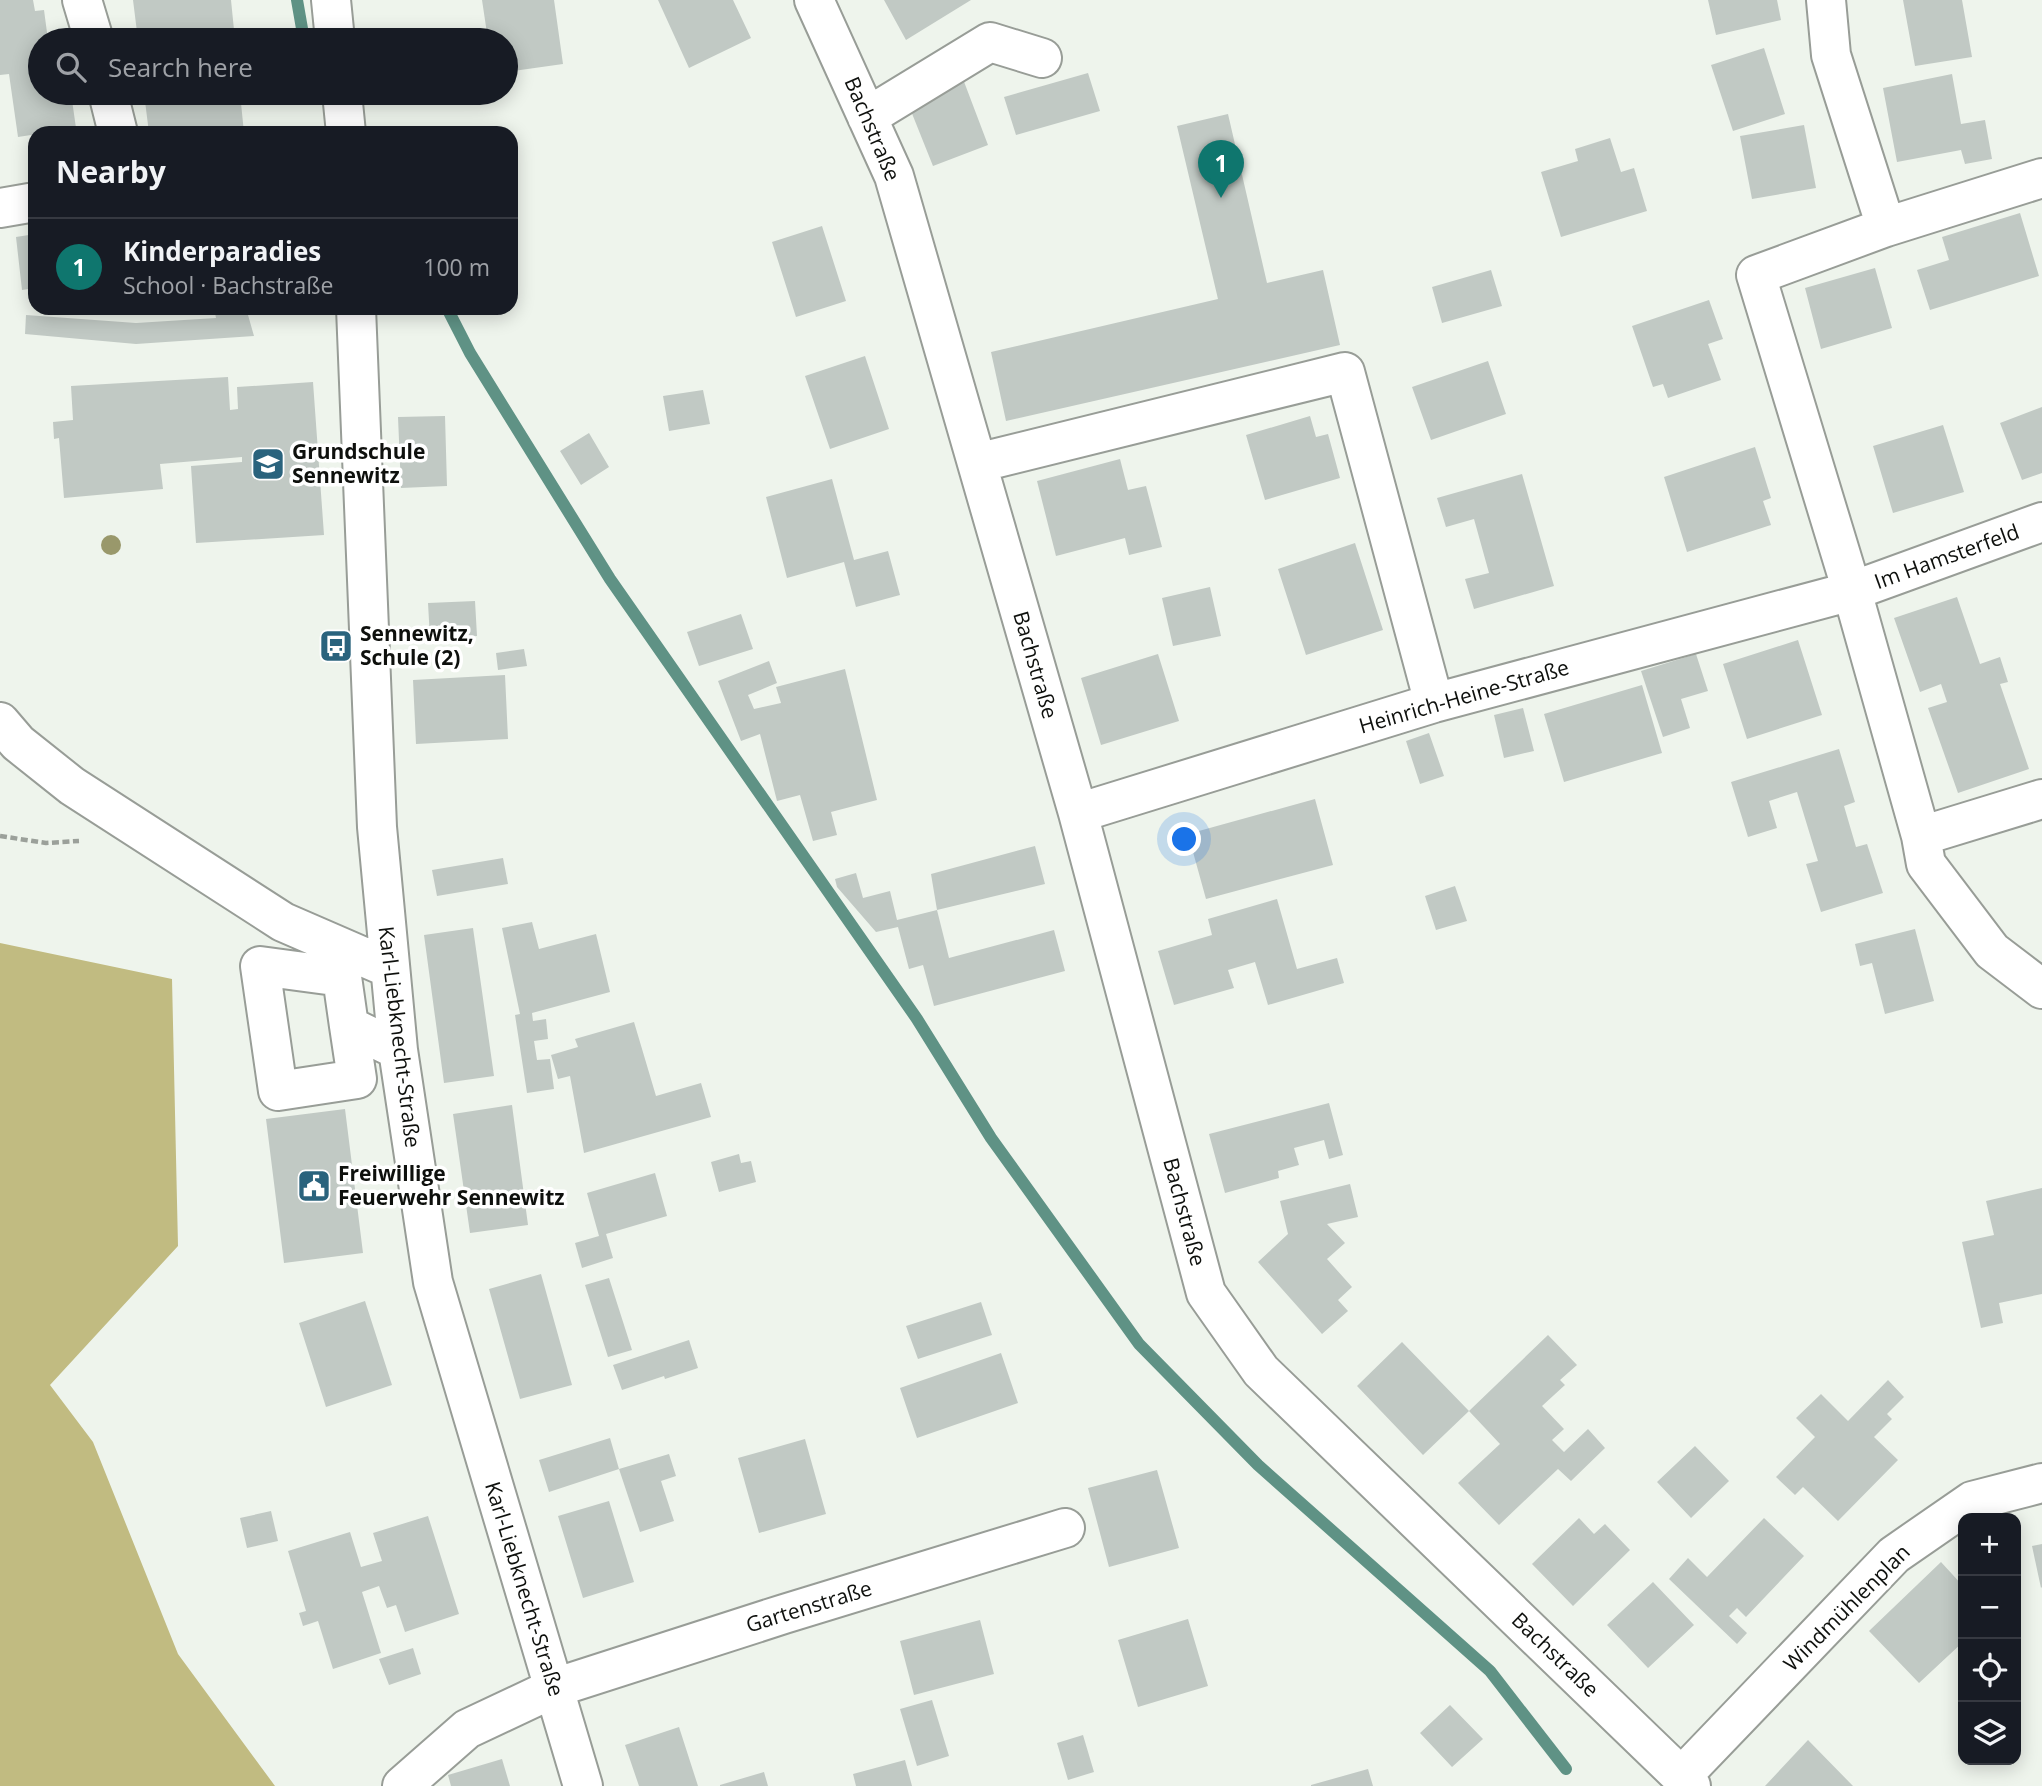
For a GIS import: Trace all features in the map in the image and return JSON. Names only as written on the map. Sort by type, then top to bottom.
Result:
[{"type":"street","points":[[82,0],[90,28]]},
{"type":"street","points":[[331,0],[334,28]]},
{"type":"street","name":"Bachstraße","points":[[814,0],[894,176],[1078,813],[1206,1293],[1261,1371],[1686,1782]]},
{"type":"street","points":[[1826,0],[1832,55],[1886,227]]},
{"type":"street","points":[[867,117],[990,42],[1042,58]]},
{"type":"street","points":[[111,105],[116,126]]},
{"type":"street","points":[[343,105],[345,126]]},
{"type":"street","points":[[2042,178],[1886,227],[1756,275],[1852,590],[1926,864],[1992,951],[2042,989]]},
{"type":"street","points":[[0,208],[28,203]]},
{"type":"street","name":"Karl-Liebknecht-Straße","points":[[356,315],[377,827],[388,968],[433,1282],[583,1786]]},
{"type":"street","points":[[977,463],[1345,372],[1434,703]]},
{"type":"street","name":"Im Hamsterfeld","points":[[1852,590],[2042,523]]},
{"type":"street","name":"Heinrich-Heine-Straße","points":[[1078,813],[1434,703],[1852,590]]},
{"type":"street","points":[[0,722],[18,743],[72,786],[272,915],[388,968]]},
{"type":"street","points":[[1923,846],[2042,799]]},
{"type":"street","points":[[1923,846],[2042,822]]},
{"type":"street","points":[[349,1026],[398,1050]]},
{"type":"street","name":"Windmühlenplan","points":[[1686,1782],[1895,1555],[1972,1501],[2042,1483]]},
{"type":"street","name":"Gartenstraße","points":[[402,1786],[467,1729],[554,1688],[1065,1528]]},
{"type":"shaded area","points":[[0,943],[172,979],[178,1246],[50,1385],[93,1442],[178,1654],[275,1786],[0,1786]]},
{"type":"building","points":[[0,0],[33,0],[35,11],[44,10],[46,28],[28,28],[28,105],[73,105],[76,126],[28,126],[28,135],[18,137],[9,74],[0,75]]},
{"type":"building","points":[[133,0],[231,0],[234,28],[136,28]]},
{"type":"building","points":[[482,0],[554,0],[563,64],[518,70],[518,28],[486,28]]},
{"type":"building","points":[[658,0],[733,0],[751,38],[689,68]]},
{"type":"building","points":[[884,0],[971,0],[906,40]]},
{"type":"building","points":[[1708,0],[1777,0],[1781,20],[1716,35]]},
{"type":"building","points":[[1903,0],[1962,0],[1972,57],[1915,66]]},
{"type":"building","points":[[1764,48],[1785,114],[1733,131],[1711,65]]},
{"type":"building","points":[[1088,73],[1100,111],[1016,135],[1004,97]]},
{"type":"building","points":[[1952,74],[1961,124],[1985,120],[1992,159],[1965,164],[1961,150],[1897,162],[1883,88]]},
{"type":"building","points":[[963,79],[988,145],[933,166],[907,101]]},
{"type":"building","points":[[146,105],[241,105],[243,126],[148,126]]},
{"type":"building","points":[[1228,114],[1267,283],[1323,270],[1340,345],[1006,421],[991,352],[1218,299],[1177,126]]},
{"type":"building","points":[[1804,125],[1816,188],[1752,199],[1740,136]]},
{"type":"building","points":[[1610,138],[1621,172],[1634,168],[1647,211],[1561,237],[1541,172],[1578,161],[1575,149]]},
{"type":"building","points":[[2020,213],[2039,276],[1930,310],[1917,270],[1949,260],[1942,237]]},
{"type":"building","points":[[822,226],[846,301],[796,317],[772,242]]},
{"type":"building","points":[[28,235],[28,289],[22,290],[16,237]]},
{"type":"building","points":[[1875,268],[1892,328],[1821,349],[1805,288]]},
{"type":"building","points":[[1491,270],[1502,306],[1442,323],[1432,287]]},
{"type":"building","points":[[1709,300],[1723,339],[1708,344],[1721,380],[1668,398],[1663,384],[1653,387],[1632,326]]},
{"type":"building","points":[[26,315],[136,323],[216,318],[215,315],[248,315],[254,336],[136,344],[25,334]]},
{"type":"building","points":[[865,356],[889,429],[830,449],[805,376]]},
{"type":"building","points":[[1488,361],[1506,414],[1431,440],[1412,387]]},
{"type":"building","points":[[228,377],[230,410],[238,409],[237,387],[313,382],[324,535],[196,543],[191,466],[242,462],[242,457],[160,464],[163,489],[64,498],[59,438],[54,439],[53,422],[73,420],[71,386]]},
{"type":"building","points":[[703,390],[710,424],[669,431],[663,396]]},
{"type":"building","points":[[2042,407],[2042,473],[2022,480],[2000,423]]},
{"type":"building","points":[[445,416],[447,486],[401,488],[398,417]]},
{"type":"building","points":[[1310,416],[1316,437],[1328,434],[1340,478],[1265,500],[1246,435]]},
{"type":"building","points":[[1943,425],[1964,492],[1893,513],[1873,446]]},
{"type":"building","points":[[589,433],[609,467],[581,485],[560,451]]},
{"type":"building","points":[[1755,447],[1771,498],[1763,501],[1771,525],[1687,552],[1664,477]]},
{"type":"building","points":[[1120,459],[1128,490],[1146,486],[1162,547],[1129,555],[1125,538],[1056,556],[1037,481]]},
{"type":"building","points":[[1522,474],[1554,586],[1474,609],[1465,579],[1489,573],[1474,519],[1446,527],[1437,498]]},
{"type":"building","points":[[832,479],[854,560],[888,551],[900,595],[856,607],[844,562],[787,578],[766,497]]},
{"type":"building","points":[[1355,543],[1383,630],[1306,655],[1278,569]]},
{"type":"building","points":[[1210,587],[1221,636],[1173,646],[1162,598]]},
{"type":"building","points":[[1957,597],[1980,664],[2000,657],[2008,682],[2000,684],[2029,769],[1958,793],[1928,708],[1947,702],[1941,684],[1920,692],[1894,618]]},
{"type":"building","points":[[475,601],[477,636],[430,639],[428,603]]},
{"type":"building","points":[[741,614],[753,649],[699,666],[687,632]]},
{"type":"building","points":[[1798,640],[1822,715],[1747,739],[1723,664]]},
{"type":"building","points":[[524,649],[527,666],[498,670],[496,653]]},
{"type":"building","points":[[1158,654],[1179,721],[1101,745],[1081,678]]},
{"type":"building","points":[[1696,654],[1708,691],[1681,699],[1690,728],[1663,737],[1641,671]]},
{"type":"building","points":[[769,661],[777,683],[748,695],[754,709],[781,703],[776,687],[845,669],[877,800],[831,812],[837,835],[813,841],[800,795],[777,801],[760,734],[741,741],[718,681]]},
{"type":"building","points":[[505,675],[508,739],[416,744],[413,680]]},
{"type":"building","points":[[1642,685],[1662,753],[1564,782],[1544,714]]},
{"type":"building","points":[[1523,708],[1534,751],[1504,758],[1494,715]]},
{"type":"building","points":[[1429,733],[1444,776],[1420,784],[1406,741]]},
{"type":"building","points":[[1839,749],[1855,802],[1844,806],[1856,847],[1867,844],[1883,893],[1821,912],[1806,864],[1818,861],[1797,792],[1769,801],[1777,828],[1748,837],[1731,782]]},
{"type":"building","points":[[1315,799],[1333,865],[1206,899],[1188,834]]},
{"type":"building","points":[[1035,846],[1045,884],[937,910],[931,874]]},
{"type":"building","points":[[503,858],[508,884],[437,896],[432,870]]},
{"type":"building","points":[[856,873],[863,898],[890,891],[897,920],[937,910],[949,958],[1054,930],[1065,971],[934,1006],[923,965],[909,969],[898,927],[876,932],[837,887],[835,879]]},
{"type":"building","points":[[1455,886],[1467,921],[1436,930],[1425,896]]},
{"type":"building","points":[[1277,899],[1297,969],[1337,958],[1344,983],[1268,1005],[1255,962],[1228,970],[1234,988],[1174,1005],[1158,951],[1212,935],[1208,919]]},
{"type":"building","points":[[532,922],[539,949],[596,934],[610,992],[532,1013],[533,1021],[546,1019],[548,1039],[534,1041],[537,1060],[550,1059],[554,1089],[527,1093],[515,1015],[520,1014],[502,928]]},
{"type":"building","points":[[473,928],[494,1076],[444,1083],[424,935]]},
{"type":"building","points":[[1915,929],[1934,1001],[1885,1014],[1872,963],[1860,966],[1855,944]]},
{"type":"building","points":[[634,1022],[656,1096],[701,1083],[711,1117],[584,1153],[570,1076],[558,1079],[551,1055],[578,1047],[575,1039]]},
{"type":"building","points":[[1329,1103],[1343,1155],[1329,1159],[1324,1140],[1294,1148],[1299,1165],[1278,1171],[1279,1178],[1225,1193],[1209,1134]]},
{"type":"building","points":[[512,1105],[528,1225],[470,1233],[453,1114]]},
{"type":"building","name":"Freiwillige Feuerwehr Sennewitz","points":[[345,1109],[363,1253],[284,1263],[266,1119]]},
{"type":"building","points":[[739,1154],[741,1163],[751,1161],[756,1182],[719,1192],[711,1162]]},
{"type":"building","points":[[655,1173],[667,1216],[606,1234],[613,1258],[582,1268],[575,1243],[599,1236],[587,1193]]},
{"type":"building","points":[[1350,1184],[1358,1217],[1327,1224],[1345,1243],[1327,1259],[1352,1287],[1338,1300],[1348,1311],[1322,1334],[1258,1262],[1288,1234],[1280,1201]]},
{"type":"building","points":[[2042,1188],[2042,1294],[1999,1303],[2003,1323],[1981,1328],[1962,1242],[1994,1235],[1986,1201]]},
{"type":"building","points":[[541,1274],[572,1385],[520,1399],[489,1289]]},
{"type":"building","points":[[609,1278],[632,1350],[608,1357],[585,1285]]},
{"type":"building","points":[[365,1301],[392,1385],[326,1407],[299,1323]]},
{"type":"building","points":[[981,1302],[992,1335],[918,1359],[906,1326]]},
{"type":"building","points":[[1548,1335],[1577,1365],[1560,1380],[1565,1385],[1542,1406],[1564,1429],[1552,1440],[1564,1452],[1588,1429],[1605,1448],[1571,1481],[1558,1469],[1499,1525],[1458,1483],[1500,1444],[1469,1411]]},
{"type":"building","points":[[689,1340],[698,1368],[622,1390],[613,1365]]},
{"type":"building","points":[[1402,1342],[1469,1411],[1423,1455],[1357,1386]]},
{"type":"building","points":[[1001,1353],[1018,1403],[917,1438],[900,1388]]},
{"type":"building","points":[[1888,1380],[1904,1397],[1887,1414],[1892,1419],[1874,1437],[1898,1460],[1838,1521],[1803,1487],[1795,1495],[1776,1477],[1815,1437],[1796,1418],[1821,1394],[1848,1421]]},
{"type":"building","points":[[610,1438],[619,1469],[549,1492],[539,1460]]},
{"type":"building","points":[[805,1439],[826,1514],[759,1533],[738,1458]]},
{"type":"building","points":[[1695,1446],[1729,1481],[1691,1518],[1657,1482]]},
{"type":"building","points":[[669,1454],[676,1476],[661,1481],[674,1521],[640,1532],[619,1469]]},
{"type":"building","points":[[1157,1470],[1179,1548],[1109,1567],[1088,1488]]},
{"type":"building","points":[[609,1501],[634,1582],[583,1598],[558,1516]]},
{"type":"building","points":[[271,1511],[278,1541],[247,1548],[240,1518]]},
{"type":"building","points":[[428,1516],[459,1614],[405,1632],[396,1605],[387,1608],[379,1586],[362,1592],[381,1653],[333,1669],[318,1621],[303,1626],[299,1613],[306,1611],[288,1551],[350,1532],[361,1567],[382,1561],[373,1533]]},
{"type":"building","points":[[1579,1518],[1594,1534],[1605,1524],[1630,1550],[1573,1606],[1532,1564]]},
{"type":"building","points":[[1764,1518],[1804,1556],[1746,1617],[1737,1608],[1729,1616],[1747,1633],[1737,1644],[1669,1579],[1688,1558],[1707,1577]]},
{"type":"building","points":[[2042,1544],[2042,1587],[2041,1588],[2032,1546]]},
{"type":"building","points":[[1941,1562],[1958,1581],[1958,1647],[1919,1683],[1869,1631]]},
{"type":"building","points":[[1653,1582],[1694,1625],[1648,1668],[1607,1625]]},
{"type":"building","points":[[1188,1619],[1208,1686],[1138,1707],[1118,1640]]},
{"type":"building","points":[[980,1620],[994,1674],[914,1695],[900,1641]]},
{"type":"building","points":[[413,1648],[421,1674],[389,1685],[379,1659]]},
{"type":"building","points":[[932,1700],[949,1756],[917,1766],[900,1709]]},
{"type":"building","points":[[1450,1705],[1483,1739],[1452,1767],[1420,1733]]},
{"type":"building","points":[[679,1727],[698,1786],[639,1786],[625,1745]]},
{"type":"building","points":[[1083,1735],[1094,1772],[1068,1780],[1057,1743]]},
{"type":"building","points":[[1808,1740],[1853,1786],[1765,1786]]},
{"type":"building","points":[[502,1759],[510,1786],[451,1786],[448,1775]]},
{"type":"building","points":[[905,1760],[912,1786],[856,1786],[853,1774]]},
{"type":"building","points":[[1368,1769],[1373,1786],[1311,1786],[1311,1785]]},
{"type":"building","points":[[764,1772],[768,1786],[720,1786],[720,1785]]},
{"type":"waterway","points":[[297,0],[302,28]]},
{"type":"waterway","points":[[451,315],[470,353],[610,579],[917,1019],[991,1138],[1139,1344],[1258,1465],[1490,1671],[1566,1769]]},
{"type":"place","name":"Kinderparadies","points":[[1221,198]]},
{"type":"place","name":"Grundschule Sennewitz","points":[[268,464]]},
{"type":"place","name":"Sennewitz, Schule (2)","points":[[336,646]]},
{"type":"place","name":"Freiwillige Feuerwehr Sennewitz","points":[[314,1186]]}]
